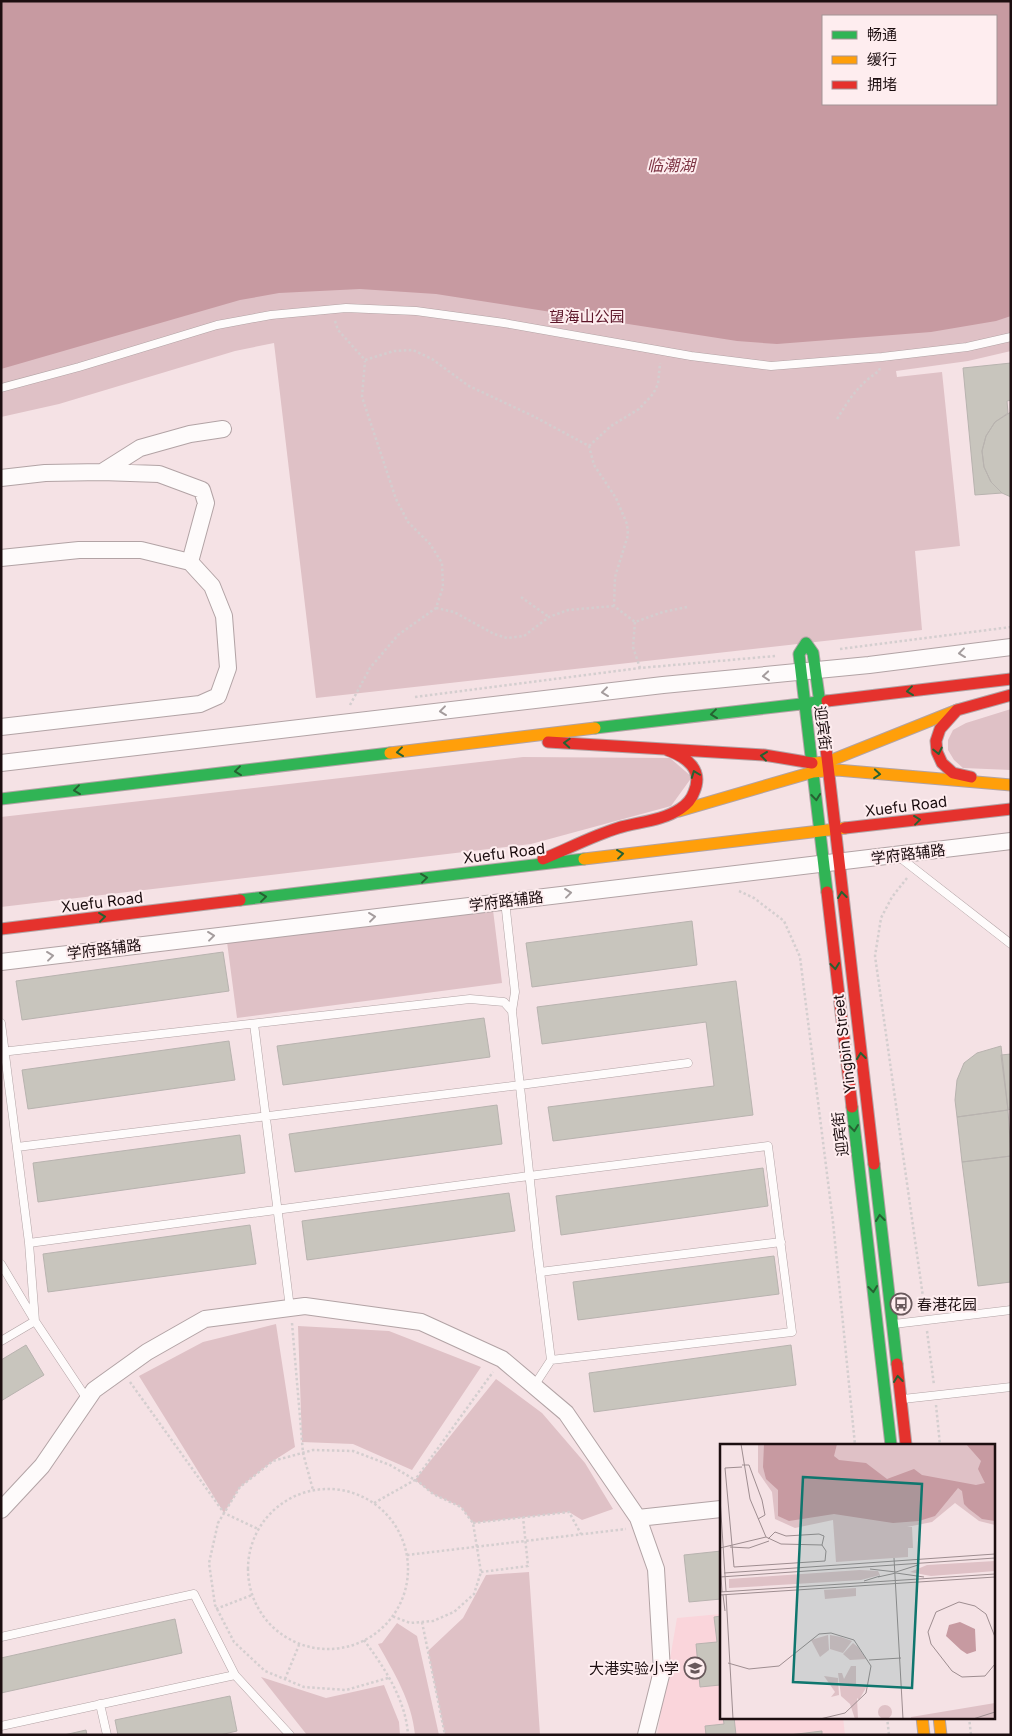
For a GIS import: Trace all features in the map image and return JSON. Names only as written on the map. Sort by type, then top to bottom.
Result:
[{"type":"main road","name":"Yingbin Street","points":[[808,671],[820,702],[834,829],[830,862],[892,1324],[906,1444]]},
{"type":"main road","name":"迎宾街","points":[[808,671],[804,703],[820,831],[830,862],[891,1444]]},
{"type":"main road","points":[[1,799],[1011,678]]},
{"type":"main road","points":[[828,766],[958,710],[1011,695]]},
{"type":"main road","points":[[958,710],[940,729],[936,741],[936,752],[942,763],[953,773],[998,784]]},
{"type":"main road","points":[[500,740],[764,755],[813,767]]},
{"type":"main road","points":[[662,748],[681,755],[688,760],[697,776],[696,789],[691,798],[679,811]]},
{"type":"main road","points":[[527,866],[616,829],[679,811],[813,767],[828,766],[1011,785]]},
{"type":"main road","name":"Xuefu Road","points":[[1,929],[1011,809]]},
{"type":"main road","points":[[922,1718],[924,1735]]},
{"type":"main road","points":[[939,1718],[941,1735]]},
{"type":"street","points":[[102,472],[140,448],[190,434],[223,429]]},
{"type":"street","points":[[1,478],[45,473],[159,474],[202,490],[206,503],[190,562]]},
{"type":"street","points":[[1,558],[79,550],[142,550],[190,562],[212,586],[224,616],[228,668],[218,696],[200,704],[1,727]]},
{"type":"street","points":[[1,763],[663,685],[808,671],[1011,647]]},
{"type":"street","name":"学府路辅路","points":[[1,962],[1011,841]]},
{"type":"street","points":[[1,1510],[42,1466],[94,1390],[147,1352],[204,1319],[305,1306],[421,1322],[502,1359],[566,1413],[639,1523],[656,1568],[662,1671],[646,1735]]},
{"type":"street","points":[[639,1523],[720,1510]]},
{"type":"lane","points":[[1,388],[79,368],[217,326],[271,315],[346,308],[416,311],[504,323],[660,351],[772,366],[882,357],[967,347],[1011,337]]},
{"type":"lane","points":[[897,855],[1011,944]]},
{"type":"lane","points":[[505,901],[515,992],[512,1010],[551,1360],[534,1386]]},
{"type":"lane","points":[[3,1052],[470,999],[504,1002],[512,1010]]},
{"type":"lane","points":[[1,1023],[3,1052],[29,1243],[35,1321]]},
{"type":"lane","points":[[254,1024],[290,1308]]},
{"type":"lane","points":[[17,1148],[688,1063]]},
{"type":"lane","points":[[29,1243],[768,1146],[792,1332],[551,1360]]},
{"type":"lane","points":[[540,1272],[781,1242]]},
{"type":"lane","points":[[1,1264],[35,1321],[87,1400]]},
{"type":"lane","points":[[892,1324],[1011,1310]]},
{"type":"lane","points":[[1,1341],[35,1321]]},
{"type":"lane","points":[[901,1400],[1011,1387]]},
{"type":"lane","points":[[1,1637],[194,1594],[235,1675],[290,1735]]},
{"type":"lane","points":[[1,1726],[235,1675]]},
{"type":"lane","points":[[100,1704],[107,1735]]},
{"type":"path","points":[[331,310],[338,330],[365,360],[362,397],[396,499],[408,522],[430,544],[442,563],[443,587],[436,608],[398,635],[370,668],[350,705]]},
{"type":"path","points":[[365,360],[394,351],[413,350],[432,359],[469,386],[534,416],[589,446],[594,465],[616,498],[627,524],[628,535],[615,577],[614,606]]},
{"type":"path","points":[[589,446],[611,426],[639,410],[653,394],[658,384],[660,351]]},
{"type":"path","points":[[837,419],[852,394],[864,381],[880,371],[882,357]]},
{"type":"path","points":[[521,597],[549,617]]},
{"type":"path","points":[[436,608],[454,612],[494,634],[507,638],[524,636],[549,617],[568,610],[614,606],[635,622]]},
{"type":"path","points":[[635,622],[663,612],[687,607]]},
{"type":"path","points":[[635,622],[633,647],[640,668]]},
{"type":"path","points":[[840,649],[1011,627]]},
{"type":"path","points":[[738,890],[754,898],[784,920],[800,957],[833,1222],[855,1444]]},
{"type":"path","points":[[892,898],[881,918],[875,956],[926,1320],[940,1444]]},
{"type":"path","points":[[290,1308],[303,1453],[313,1490]]},
{"type":"path","points":[[374,1503],[415,1480],[502,1359]]},
{"type":"path","points":[[122,1370],[224,1513],[258,1529]]},
{"type":"path","points":[[388,1678],[346,1690],[304,1688],[265,1671],[234,1642],[216,1609],[209,1564],[218,1522],[240,1487],[273,1461],[313,1450],[353,1451],[390,1465],[415,1480],[433,1494],[461,1507],[473,1523],[481,1572],[474,1594],[454,1612],[433,1621],[410,1623],[392,1616]]},
{"type":"path","points":[[338,1489],[374,1503],[383,1511],[399,1532],[407,1555],[407,1581],[401,1604],[384,1625],[364,1640],[339,1648],[314,1648],[299,1645],[286,1637],[265,1619],[252,1595],[247,1568],[252,1541],[258,1529],[266,1517],[287,1500],[313,1490],[338,1489]]},
{"type":"path","points":[[473,1523],[569,1512],[581,1534]]},
{"type":"path","points":[[481,1572],[528,1566],[523,1517]]},
{"type":"path","points":[[407,1555],[581,1534],[639,1523]]},
{"type":"path","points":[[216,1609],[252,1595]]},
{"type":"path","points":[[422,1622],[445,1735]]},
{"type":"path","points":[[364,1640],[380,1661],[388,1678],[407,1723],[408,1735]]},
{"type":"path","points":[[285,1679],[299,1645]]},
{"type":"path","points":[[887,1718],[889,1735]]},
{"type":"path","points":[[969,1718],[971,1735]]},
{"type":"shaded area","name":"大港实验小学","points":[[720,1614],[720,1718],[843,1718],[845,1735],[657,1735],[677,1618]]},
{"type":"green space","name":"望海山公园","points":[[1,1],[1011,1],[1011,351],[968,361],[896,371],[897,377],[942,372],[960,546],[915,551],[922,630],[316,698],[274,343],[235,351],[59,404],[1,417]]},
{"type":"green space","points":[[1011,709],[1011,770],[963,768],[954,760],[948,750],[948,740],[953,730],[966,723]]},
{"type":"green space","points":[[523,757],[670,758],[692,777],[671,806],[531,844],[1,907],[1,817]]},
{"type":"green space","points":[[493,910],[502,983],[237,1018],[227,942]]},
{"type":"green space","points":[[276,1324],[295,1447],[273,1461],[240,1487],[224,1513],[139,1376],[203,1342]]},
{"type":"green space","points":[[298,1326],[389,1331],[481,1367],[412,1470],[353,1444],[302,1442]]},
{"type":"green space","points":[[496,1379],[542,1413],[585,1463],[613,1509],[582,1520],[569,1512],[473,1523],[461,1507],[433,1494],[415,1480]]},
{"type":"green space","points":[[529,1572],[540,1735],[445,1735],[428,1651],[463,1618],[486,1575]]},
{"type":"green space","points":[[397,1623],[417,1636],[439,1735],[415,1735],[406,1699],[378,1644],[382,1643]]},
{"type":"green space","points":[[261,1677],[326,1698],[384,1685],[399,1722],[400,1735],[307,1735]]},
{"type":"water","name":"临潮湖","points":[[1,1],[1011,1],[1011,316],[996,321],[931,332],[777,344],[737,341],[436,294],[360,289],[279,293],[240,300],[1,369]]},
{"type":"building","points":[[1011,363],[1011,400],[1007,401],[1008,413],[995,422],[986,436],[982,451],[984,467],[991,482],[1002,493],[975,495],[963,368]]},
{"type":"building","points":[[1011,412],[1011,497],[1002,493],[991,482],[984,467],[982,451],[986,436],[995,422]]},
{"type":"building","points":[[692,921],[697,965],[532,987],[526,943]]},
{"type":"building","points":[[223,952],[229,991],[22,1020],[16,981]]},
{"type":"building","points":[[736,981],[753,1115],[553,1141],[548,1107],[714,1086],[706,1022],[542,1044],[537,1007]]},
{"type":"building","points":[[484,1018],[490,1057],[283,1085],[277,1046]]},
{"type":"building","points":[[229,1041],[235,1080],[28,1109],[22,1070]]},
{"type":"building","points":[[1001,1046],[1008,1110],[957,1117],[955,1100],[957,1080],[964,1063],[977,1053]]},
{"type":"building","points":[[1011,1054],[1011,1109],[1008,1110],[1001,1055]]},
{"type":"building","points":[[497,1105],[502,1144],[295,1172],[289,1134]]},
{"type":"building","points":[[1008,1110],[1011,1156],[962,1162],[957,1117]]},
{"type":"building","points":[[240,1135],[245,1173],[38,1202],[33,1163]]},
{"type":"building","points":[[1011,1156],[1011,1282],[978,1286],[962,1162]]},
{"type":"building","points":[[763,1168],[768,1206],[561,1235],[556,1196]]},
{"type":"building","points":[[509,1193],[515,1231],[307,1260],[302,1221]]},
{"type":"building","points":[[250,1225],[256,1264],[48,1292],[43,1254]]},
{"type":"building","points":[[774,1256],[779,1294],[578,1320],[573,1282]]},
{"type":"building","points":[[26,1345],[44,1375],[1,1401],[1,1360]]},
{"type":"building","points":[[791,1345],[796,1385],[594,1412],[589,1373]]},
{"type":"building","points":[[720,1551],[720,1599],[689,1602],[684,1555]]},
{"type":"building","points":[[720,1616],[720,1685],[700,1687],[696,1644],[717,1642],[714,1617]]},
{"type":"building","points":[[175,1619],[182,1653],[1,1693],[1,1658]]},
{"type":"building","points":[[230,1696],[237,1731],[220,1735],[118,1735],[115,1720]]},
{"type":"building","points":[[723,1718],[734,1718],[736,1735],[706,1735],[705,1726],[724,1724]]},
{"type":"building","points":[[86,1730],[87,1735],[64,1735]]},
{"type":"building","points":[[822,1731],[822,1735],[789,1735]]},
{"type":"traffic: fast","points":[[825,740],[813,653],[806,643],[799,654],[827,892]]},
{"type":"traffic: fast","points":[[595,728],[827,701]]},
{"type":"traffic: fast","points":[[1,799],[390,753]]},
{"type":"traffic: fast","points":[[240,900],[584,859]]},
{"type":"traffic: fast","points":[[852,1107],[891,1444]]},
{"type":"traffic: fast","points":[[874,1164],[897,1364]]},
{"type":"traffic: slow","points":[[813,763],[827,762],[957,710]]},
{"type":"traffic: slow","points":[[390,753],[595,728]]},
{"type":"traffic: slow","points":[[813,772],[837,770],[1011,785]]},
{"type":"traffic: slow","points":[[679,811],[813,772]]},
{"type":"traffic: slow","points":[[584,859],[845,828]]},
{"type":"traffic: slow","points":[[922,1718],[924,1735]]},
{"type":"traffic: slow","points":[[939,1718],[941,1735]]},
{"type":"traffic: jam","points":[[827,701],[1011,679]]},
{"type":"traffic: jam","points":[[971,777],[953,773],[942,763],[937,752],[936,741],[940,729],[957,710],[1011,695]]},
{"type":"traffic: jam","points":[[825,740],[874,1164]]},
{"type":"traffic: jam","points":[[548,742],[764,755],[812,763]]},
{"type":"traffic: jam","points":[[543,859],[608,831],[666,816],[684,806],[694,792],[697,777],[695,770],[687,760],[667,750]]},
{"type":"traffic: jam","points":[[845,828],[1011,809]]},
{"type":"traffic: jam","points":[[827,892],[852,1107]]},
{"type":"traffic: jam","points":[[1,929],[240,900]]},
{"type":"traffic: jam","points":[[897,1364],[906,1444]]},
{"type":"place","name":"春港花园","points":[[901,1304]]},
{"type":"place","name":"大港实验小学","points":[[695,1668]]}]
